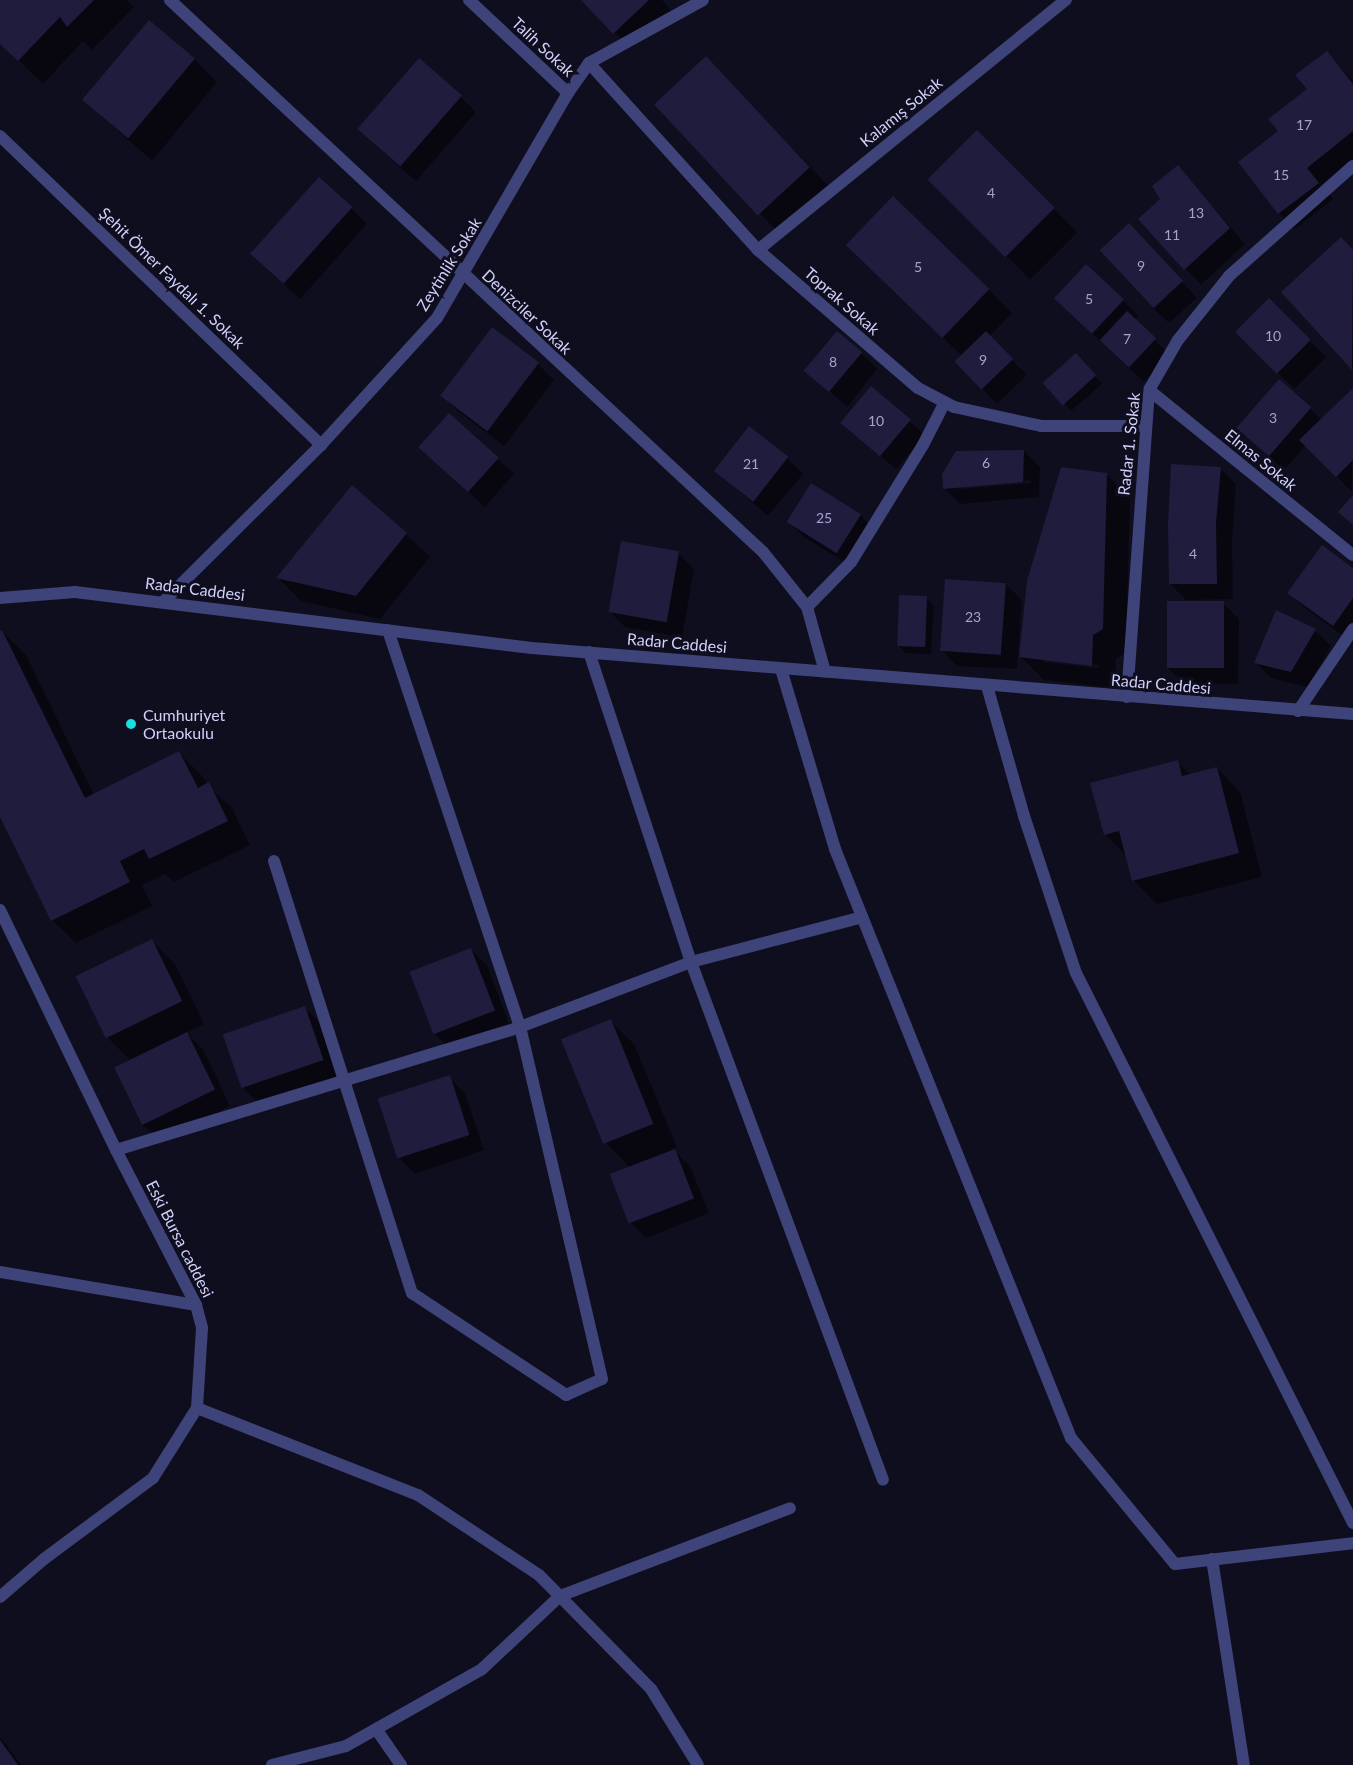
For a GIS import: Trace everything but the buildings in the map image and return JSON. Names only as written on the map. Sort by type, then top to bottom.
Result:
[{"type":"street","name":"Denizciler Sokak","points":[[170,0],[763,552],[807,607],[825,672]]},
{"type":"street","name":"Talih Sokak","points":[[469,0],[568,93]]},
{"type":"street","name":"Zeytinlik Sokak","points":[[164,602],[321,445],[437,318],[464,276],[568,93],[589,63],[703,0]]},
{"type":"street","name":"Kalamış Sokak","points":[[758,250],[1066,0]]},
{"type":"street","name":"Toprak Sokak","points":[[589,63],[758,250],[918,388],[954,407],[1041,426],[1145,426]]},
{"type":"street","name":"Şehit Ömer Faydalı 1. Sokak","points":[[0,136],[321,445]]},
{"type":"street","name":"Radar 1. Sokak","points":[[1127,697],[1149,390],[1178,340],[1229,276],[1353,166]]},
{"type":"street","name":"Elmas Sokak","points":[[1149,390],[1353,555]]},
{"type":"street","points":[[807,607],[851,562],[923,445],[945,402]]},
{"type":"street","name":"Radar Caddesi","points":[[0,598],[75,592],[589,652],[1353,714]]},
{"type":"street","points":[[1298,711],[1353,628]]},
{"type":"street","points":[[274,861],[412,1293],[566,1395],[602,1379],[520,1027],[388,630]]},
{"type":"street","points":[[589,652],[691,962],[883,1480]]},
{"type":"street","points":[[781,669],[835,849],[1071,1438],[1175,1564],[1353,1543]]},
{"type":"street","points":[[987,686],[1024,816],[1076,973],[1353,1523]]},
{"type":"street","name":"Eski Bursa caddesi","points":[[0,910],[116,1150],[196,1305],[202,1328],[197,1408],[153,1478],[44,1559],[0,1597]]},
{"type":"street","points":[[116,1150],[520,1027],[691,962],[862,917]]},
{"type":"street","points":[[0,1272],[196,1305]]},
{"type":"street","points":[[197,1408],[418,1495],[540,1575],[651,1689],[698,1765]]},
{"type":"street","points":[[272,1765],[346,1746],[482,1669],[560,1596],[790,1508]]},
{"type":"street","points":[[1212,1559],[1244,1765]]},
{"type":"street","points":[[376,1729],[401,1765]]},
{"type":"place","name":"Cumhuriyet Ortaokulu","points":[[131,724]]}]
